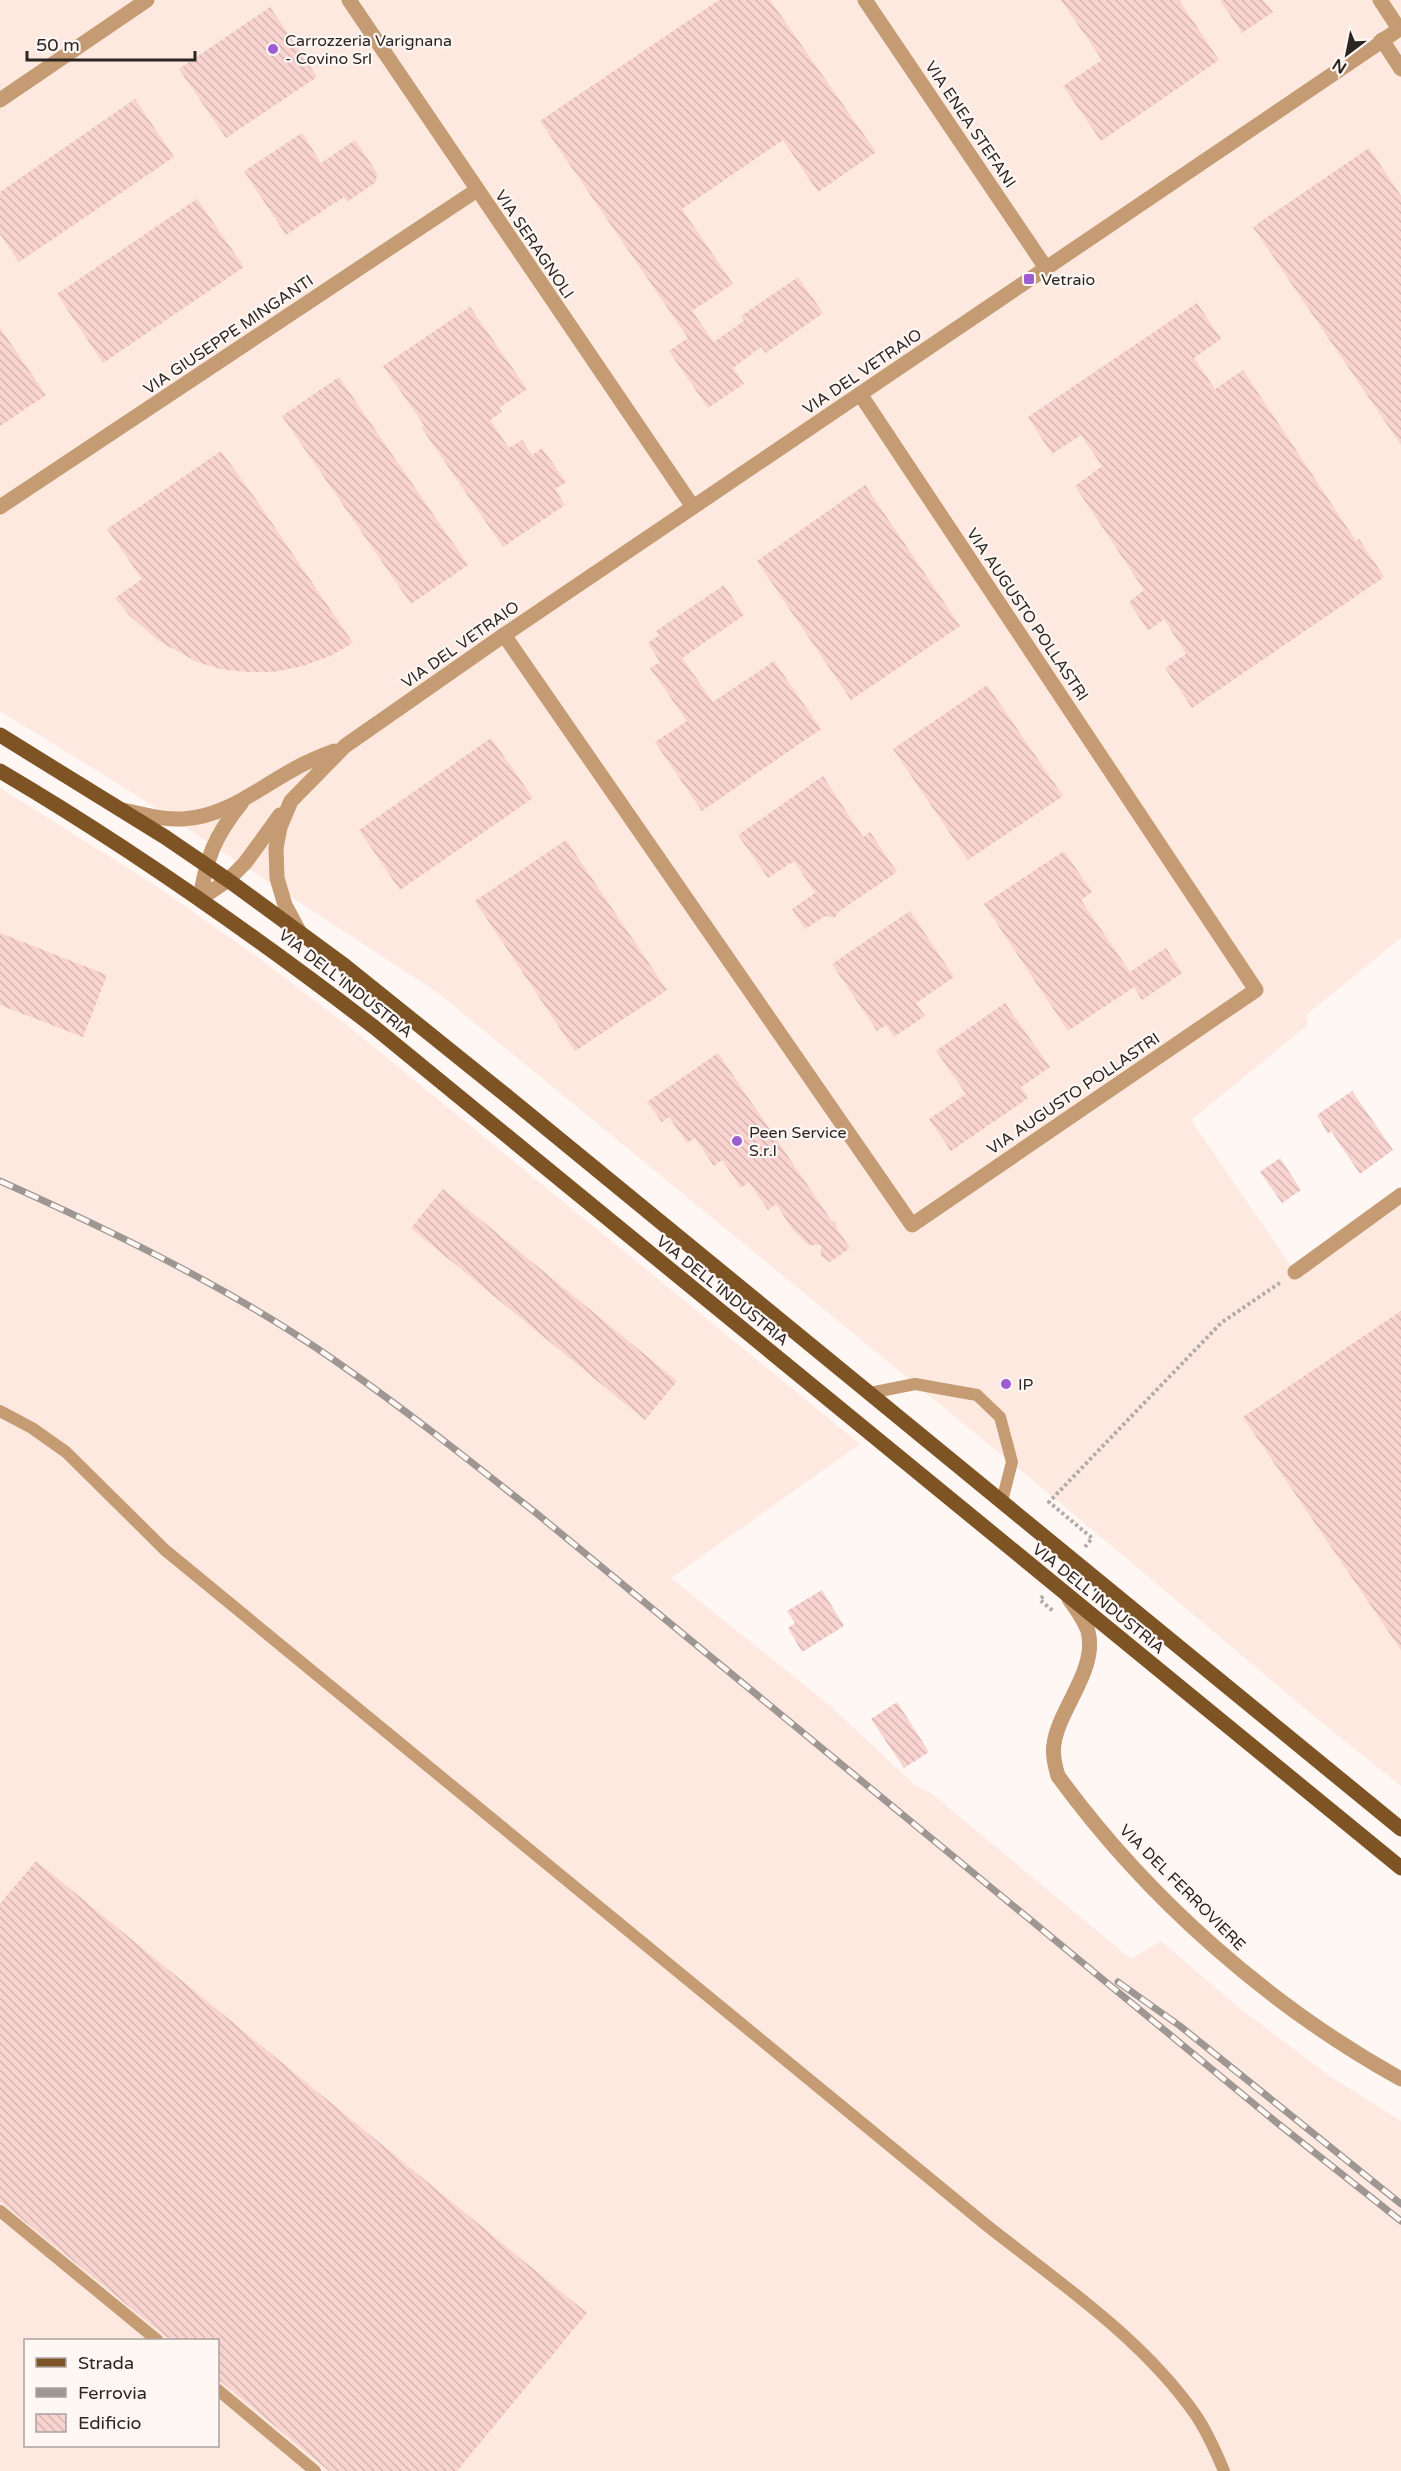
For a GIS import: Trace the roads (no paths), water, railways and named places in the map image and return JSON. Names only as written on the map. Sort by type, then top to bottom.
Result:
[{"type":"main road","name":"VIA DELL'INDUSTRIA","points":[[0,735],[123,810],[228,880],[299,931],[392,1003],[1401,1829]]},
{"type":"main road","name":"VIA DELL'INDUSTRIA","points":[[0,771],[139,857],[200,898],[269,947],[404,1051],[1401,1868]]},
{"type":"street","points":[[0,100],[147,0]]},
{"type":"street","name":"VIA SERAGNOLI","points":[[349,0],[693,507]]},
{"type":"street","name":"VIA ENEA STEFANI","points":[[865,0],[1046,268]]},
{"type":"street","points":[[1380,0],[1400,28]]},
{"type":"street","name":"VIA DEL VETRAIO","points":[[200,898],[228,880],[245,863],[291,801],[345,746],[504,635],[1400,28]]},
{"type":"street","points":[[1382,40],[1401,69]]},
{"type":"street","name":"VIA GIUSEPPE MINGANTI","points":[[0,507],[477,190]]},
{"type":"street","name":"VIA AUGUSTO POLLASTRI","points":[[504,635],[912,1225],[1256,990],[860,394]]},
{"type":"street","name":"VIA DEL VETRAIO","points":[[123,810],[157,817],[184,819],[213,813],[244,800],[297,767],[345,746]]},
{"type":"street","name":"VIA DEL VETRAIO","points":[[200,898],[205,865],[222,827],[244,800]]},
{"type":"street","name":"VIA DEL VETRAIO","points":[[291,801],[280,826],[276,848],[276,878],[285,905],[299,931]]},
{"type":"street","points":[[1295,1272],[1401,1194]]},
{"type":"street","name":"VIA DEL FERROVIERE","points":[[1063,1592],[1084,1622],[1088,1632],[1089,1654],[1054,1741],[1058,1776],[1124,1858],[1217,1949],[1292,2011],[1401,2079]]},
{"type":"lane","points":[[870,1393],[915,1384],[976,1395],[1000,1417],[1012,1462],[1002,1501]]},
{"type":"lane","points":[[0,1411],[32,1428],[66,1452],[165,1550],[837,2103],[1123,2335],[1170,2382],[1196,2415],[1224,2471]]},
{"type":"lane","points":[[0,2211],[156,2339]]},
{"type":"lane","points":[[219,2391],[315,2471]]},
{"type":"railway","points":[[0,1181],[82,1218],[202,1279],[280,1325],[346,1368],[536,1513],[1276,2122],[1401,2221]]},
{"type":"railway","points":[[1118,1982],[1180,2026],[1401,2204]]},
{"type":"place","name":"Carrozzeria Varignana - Covino Srl","points":[[273,49]]},
{"type":"place","name":"Vetraio","points":[[1029,279]]},
{"type":"place","name":"Peen Service S.r.l","points":[[737,1141]]},
{"type":"place","name":"IP","points":[[1006,1384]]}]
